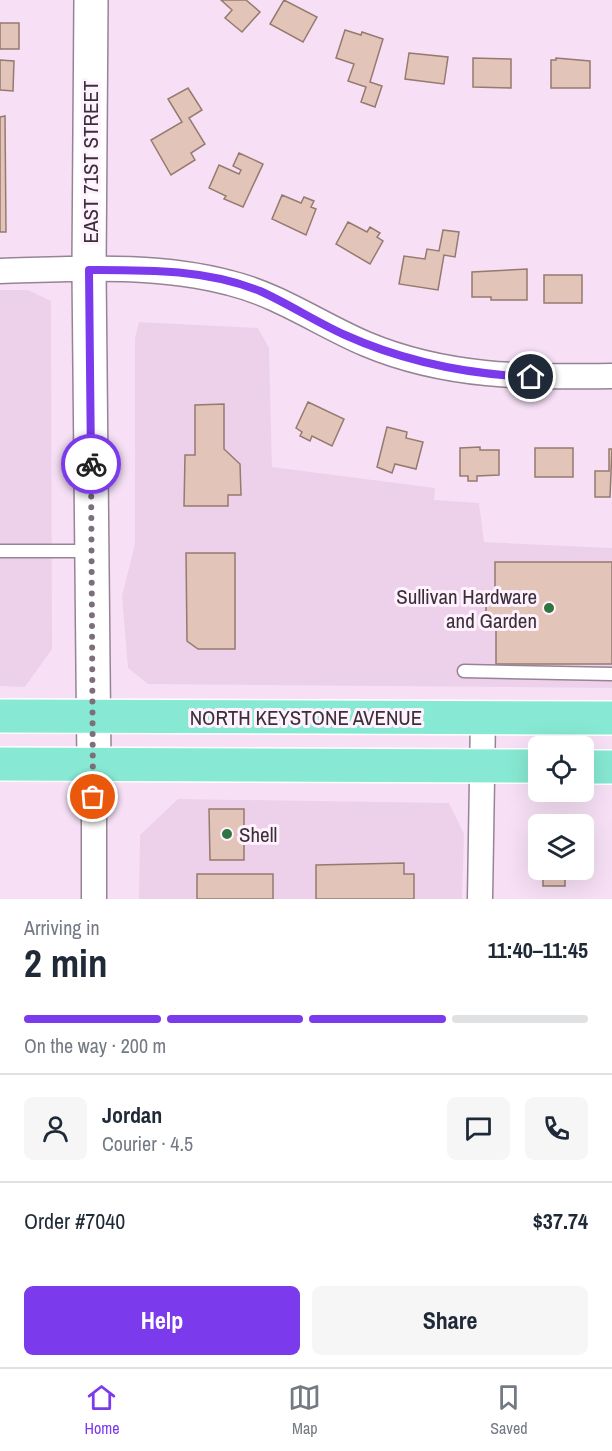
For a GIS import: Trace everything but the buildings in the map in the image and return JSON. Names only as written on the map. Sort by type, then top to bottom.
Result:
[{"type":"main road","name":"EAST 71ST STREET","points":[[91,0],[89,270],[94,765]]},
{"type":"main road","name":"NORTH KEYSTONE AVENUE","points":[[0,716],[612,718]]},
{"type":"main road","points":[[0,764],[528,766]]},
{"type":"main road","points":[[594,767],[612,767]]},
{"type":"street","points":[[0,271],[173,271],[199,275],[260,291],[364,343],[402,357],[441,367],[501,376],[612,376]]},
{"type":"street","points":[[480,899],[483,718]]},
{"type":"street","name":"EAST 71ST STREET","points":[[94,765],[94,899]]},
{"type":"lane","points":[[0,551],[92,551]]},
{"type":"lane","points":[[464,671],[612,674]]},
{"type":"shaded area","points":[[0,290],[28,290],[51,301],[52,649],[25,687],[0,686]]},
{"type":"shaded area","points":[[139,322],[258,328],[269,348],[272,467],[435,488],[434,500],[479,503],[484,542],[612,548],[612,688],[148,684],[128,668],[122,596],[135,544],[135,338]]},
{"type":"shaded area","points":[[178,799],[449,803],[464,834],[462,899],[139,899],[140,835]]},
{"type":"way so far","points":[[91,464],[93,797]]},
{"type":"place","name":"Sullivan Hardware and Garden","points":[[549,608]]},
{"type":"place","name":"Shell","points":[[227,834]]},
{"type":"route","points":[[91,464],[89,270],[154,270],[190,273],[260,291],[346,336],[402,357],[460,371],[531,377]]}]
